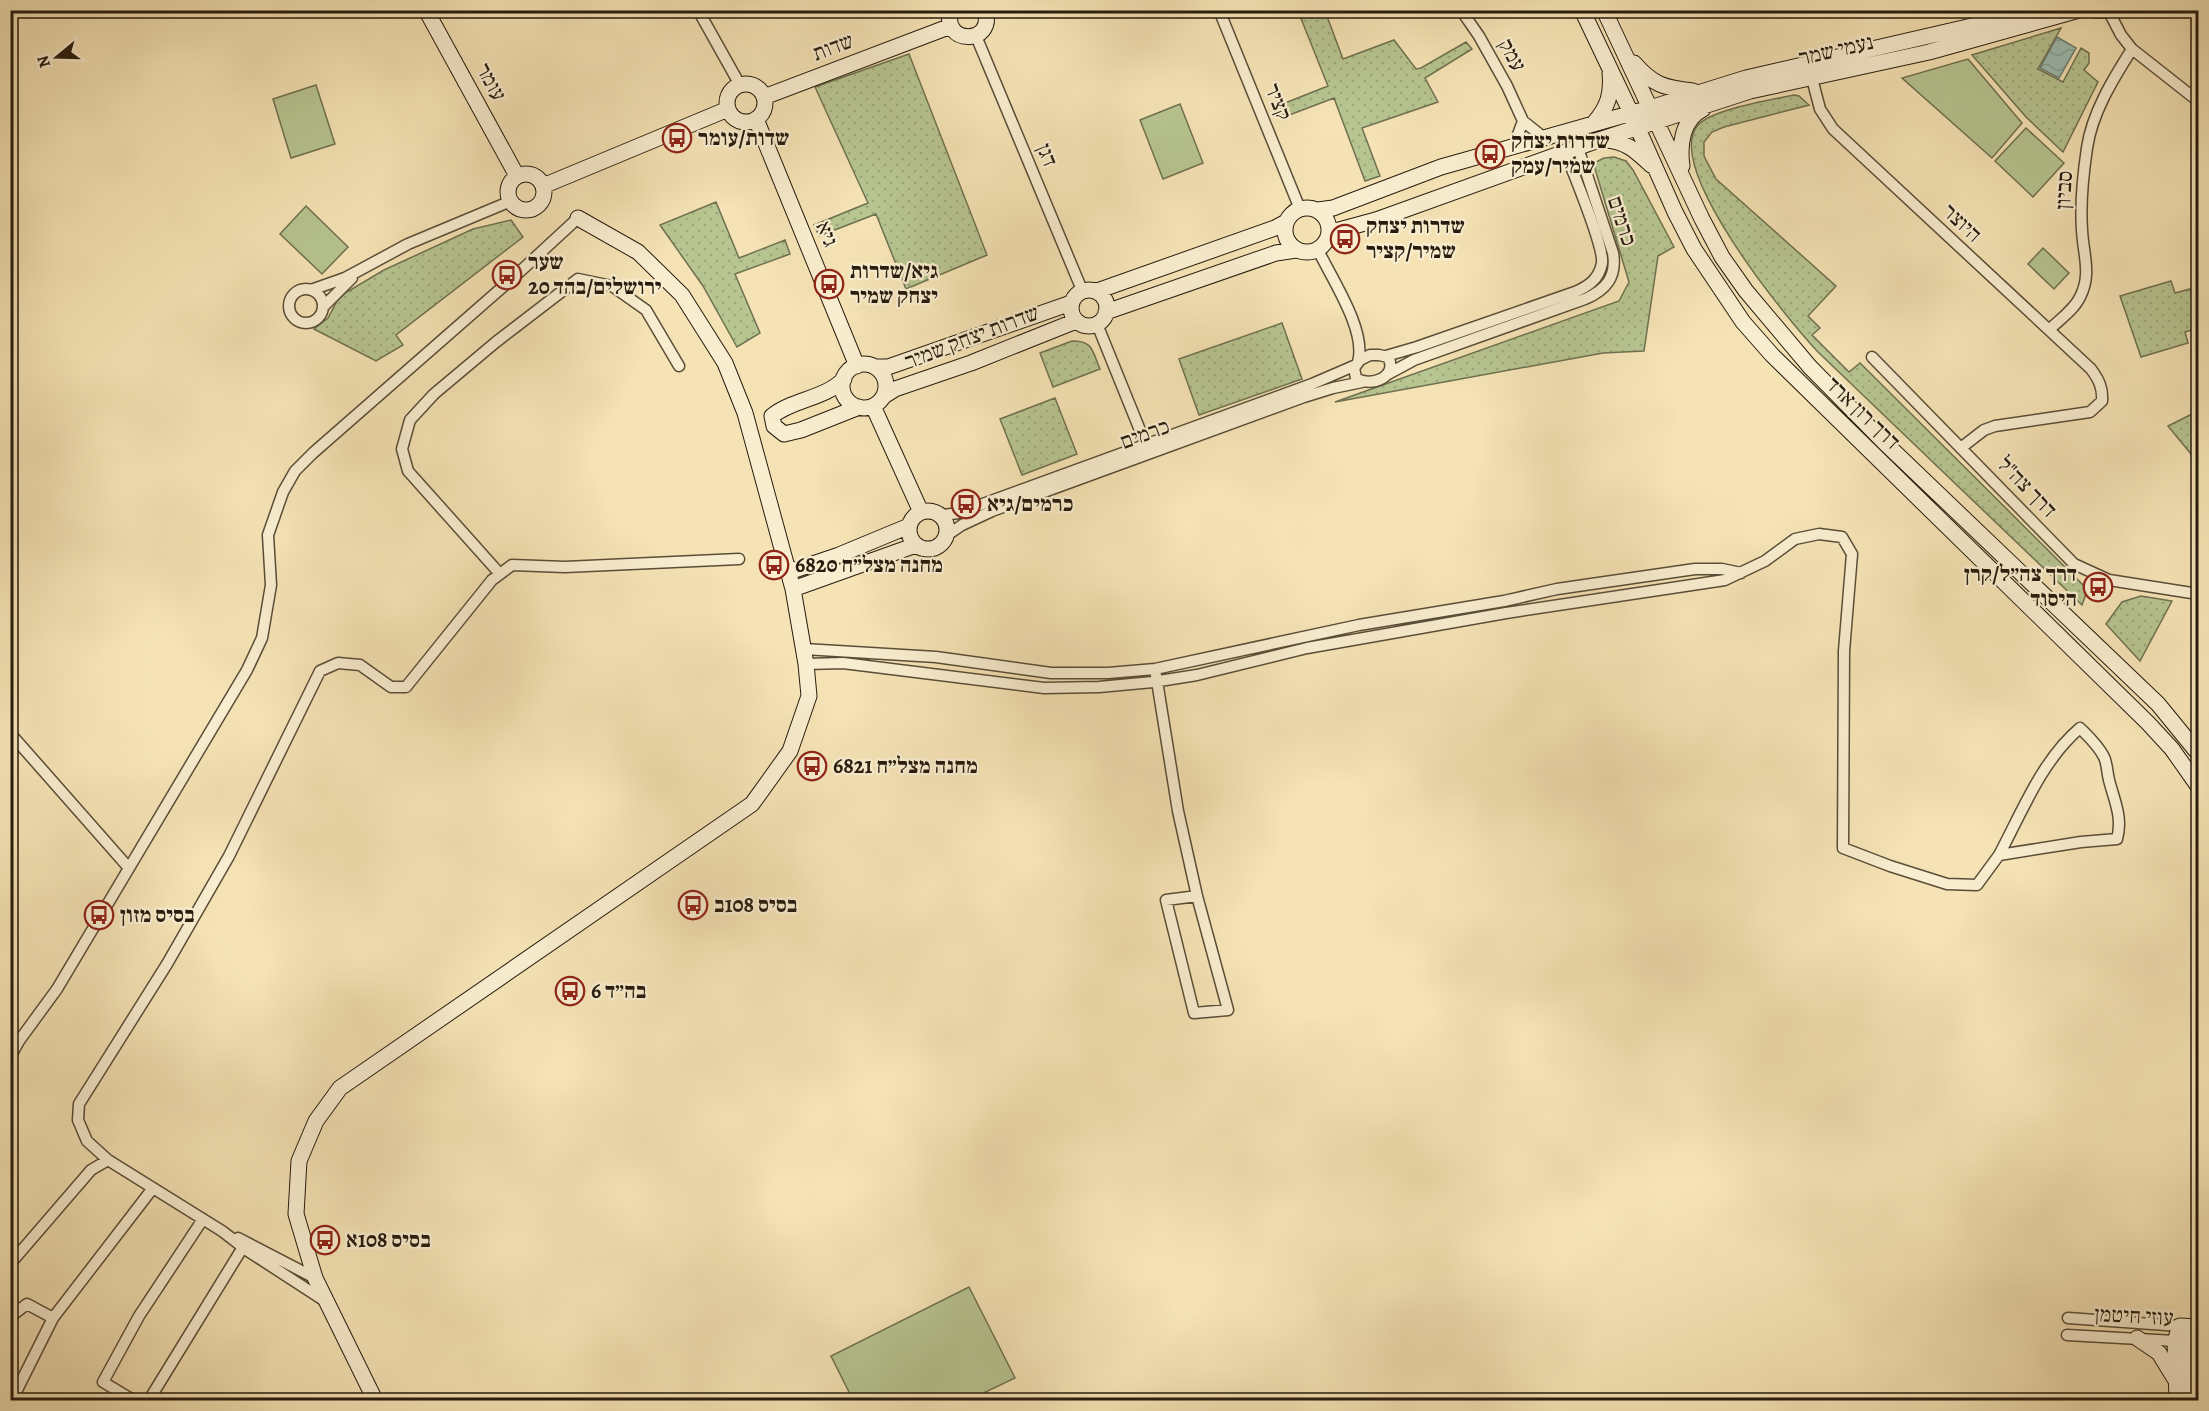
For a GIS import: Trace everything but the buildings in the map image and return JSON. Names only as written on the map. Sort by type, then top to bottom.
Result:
[{"type":"street","name":"עומר","points":[[426,10],[517,176]]},
{"type":"street","points":[[698,10],[740,85]]},
{"type":"street","name":"קציר","points":[[1219,10],[1300,209]]},
{"type":"street","name":"עמק","points":[[1461,10],[1496,66],[1523,121],[1542,137]]},
{"type":"street","name":"דרך רון ארד","points":[[1582,10],[1694,249],[1743,322],[1772,355],[2148,723],[2172,749],[2199,786]]},
{"type":"street","name":"דרך רון ארד","points":[[1604,10],[1722,257],[1746,291],[1810,367],[1884,442],[2158,704],[2199,753]]},
{"type":"street","name":"נעמי שמר","points":[[1631,113],[1653,115],[1724,99],[1810,71],[2040,10]]},
{"type":"street","name":"נעמי שמר","points":[[1638,127],[1653,115],[1702,91],[1779,69],[1810,71],[1929,52],[2079,10]]},
{"type":"street","points":[[2094,10],[2106,10],[2132,49],[2199,101]]},
{"type":"street","points":[[951,18],[961,36],[976,36],[985,27],[988,12]]},
{"type":"street","name":"שדות","points":[[764,97],[951,18]]},
{"type":"street","name":"דגן","points":[[976,36],[1090,291]]},
{"type":"street","name":"סביון","points":[[2049,330],[2079,300],[2087,280],[2082,222],[2083,173],[2087,145],[2113,80],[2132,49]]},
{"type":"street","points":[[1625,52],[1646,76],[1656,83],[1673,89],[1702,91]]},
{"type":"street","points":[[1594,123],[1606,110],[1609,101],[1611,81],[1609,67]]},
{"type":"street","name":"היוצר","points":[[1810,71],[1823,114],[1844,140],[2098,378],[2102,401],[2097,408],[2083,415],[1995,426],[1984,430],[1962,447]]},
{"type":"street","points":[[746,84],[757,88],[764,97],[764,110],[756,119],[750,121],[740,121],[728,109],[728,98],[731,92],[740,85],[746,84]]},
{"type":"street","points":[[1684,178],[1680,153],[1687,124],[1697,112],[1724,99]]},
{"type":"street","points":[[543,186],[728,109]]},
{"type":"street","points":[[1090,291],[1106,302],[1107,312],[1096,324],[1086,326],[1076,321],[1071,313],[1071,303],[1073,298],[1090,291],[1275,228],[1286,222],[1294,212],[1300,209],[1333,208],[1430,171],[1631,113]]},
{"type":"street","name":"גיא","points":[[756,119],[857,366]]},
{"type":"street","points":[[1514,145],[1523,121]]},
{"type":"street","points":[[1329,236],[1339,230],[1376,220],[1638,127]]},
{"type":"street","points":[[1593,142],[1604,140],[1625,144],[1636,150],[1656,171]]},
{"type":"street","name":"כרמים","points":[[1384,356],[1417,347],[1575,292],[1589,286],[1595,280],[1602,264],[1600,247],[1569,161],[1571,150]]},
{"type":"street","name":"כרמים","points":[[1388,374],[1413,360],[1585,299],[1607,286],[1614,270],[1613,253],[1571,150]]},
{"type":"street","points":[[528,173],[537,177],[543,186],[544,197],[531,209],[520,208],[511,201],[510,184],[517,176],[528,173]]},
{"type":"street","points":[[361,270],[323,307],[319,317],[309,323],[294,318],[289,308],[292,297],[300,290],[311,290],[361,270],[408,244],[511,201]]},
{"type":"street","points":[[1286,222],[1285,234],[1291,246],[1303,252],[1318,250],[1327,242],[1329,224],[1318,210]]},
{"type":"street","points":[[10,1057],[57,989],[247,670],[262,638],[271,585],[268,536],[283,492],[295,471],[312,453],[513,278],[578,218],[638,252],[682,295],[725,363],[745,412],[793,589],[805,656],[809,696],[790,751],[752,804],[340,1088],[316,1121],[299,1161],[296,1214],[315,1278],[373,1399]]},
{"type":"street","points":[[1107,312],[1276,253],[1296,250]]},
{"type":"street","points":[[1318,250],[1354,324],[1360,343],[1354,375],[1362,382],[1377,382],[1388,374],[1391,364],[1369,344],[1354,324]]},
{"type":"street","points":[[500,574],[408,471],[402,449],[410,420],[434,394],[496,342],[578,279],[612,286],[646,310],[678,366]]},
{"type":"street","points":[[311,290],[320,296],[323,307]]},
{"type":"street","name":"שדרות יצחק שמיר","points":[[875,368],[888,368],[1071,303]]},
{"type":"street","name":"שדרות יצחק שמיר","points":[[844,379],[827,391],[781,409],[772,416],[774,426],[784,434],[801,430],[872,403],[896,389],[971,363],[1076,321]]},
{"type":"street","points":[[1096,324],[1147,449]]},
{"type":"street","points":[[1357,364],[1370,355],[1384,356]]},
{"type":"street","name":"דרך צה\"ל","points":[[1872,357],[2074,564],[2109,580],[2199,594]]},
{"type":"street","name":"כרמים","points":[[946,536],[962,525],[992,511],[1357,364]]},
{"type":"street","points":[[870,365],[875,368],[884,377],[886,383],[872,403],[853,405],[843,391],[844,379],[849,371],[857,366],[870,365]]},
{"type":"street","name":"כרמים","points":[[938,514],[958,513],[1304,397],[1362,382]]},
{"type":"street","points":[[872,403],[921,512]]},
{"type":"street","points":[[789,572],[839,555],[909,526],[916,515],[921,512],[938,514],[945,523],[946,536],[941,544],[932,549],[916,545],[793,589]]},
{"type":"street","points":[[909,526],[910,537],[916,545]]},
{"type":"street","points":[[805,656],[843,663],[1044,688],[1099,687],[1157,681],[1197,675],[1307,648],[1506,613],[1725,580],[1765,561],[1795,540],[1819,534],[1842,537],[1852,554],[1844,651],[1843,848],[1947,884],[1977,885],[1999,855],[2042,775],[2069,737],[2080,728],[2094,741],[2105,759],[2108,779],[2118,807],[2120,827],[2117,839],[2081,842],[1999,855]]},
{"type":"street","points":[[328,1303],[222,1231],[108,1160],[87,1141],[78,1120],[79,1104],[167,964],[229,856],[320,671],[338,663],[360,665],[391,687],[406,687],[492,580],[512,565],[565,567],[739,559]]},
{"type":"street","points":[[805,656],[936,657],[1051,673],[1108,673],[1155,669],[1359,625],[1504,601],[1557,589],[1695,569],[1722,569],[1741,573]]},
{"type":"street","points":[[1155,669],[1178,812],[1197,896],[1228,1010],[1194,1013],[1166,900],[1197,896]]},
{"type":"street","points":[[10,733],[128,867]]},
{"type":"street","points":[[10,1264],[91,1170],[108,1160]]},
{"type":"street","points":[[12,1401],[53,1317],[153,1188]]},
{"type":"street","points":[[132,1401],[103,1382],[139,1316],[202,1219]]},
{"type":"street","points":[[222,1231],[252,1244],[315,1278]]},
{"type":"street","points":[[149,1401],[243,1247]]},
{"type":"street","points":[[10,1317],[27,1304],[53,1317]]},
{"type":"street","name":"עוזי חיטמן","points":[[2068,1318],[2199,1327]]},
{"type":"street","points":[[2180,1326],[2186,1342],[2181,1390]]},
{"type":"street","name":"עוזי חיטמן","points":[[2067,1335],[2186,1342]]},
{"type":"street","points":[[2137,1338],[2149,1344],[2163,1357],[2189,1401]]},
{"type":"street","points":[[2181,1390],[2199,1361]]},
{"type":"green space","points":[[1298,11],[1325,11],[1343,59],[1394,40],[1416,69],[1466,42],[1472,49],[1425,78],[1438,102],[1362,128],[1380,176],[1365,181],[1334,98],[1284,117],[1280,105],[1328,86]]},
{"type":"green space","points":[[2061,28],[2038,69],[2063,82],[2081,48],[2089,53],[2089,63],[2084,70],[2098,82],[2063,152],[2026,117],[1972,55]]},
{"type":"green space","points":[[909,54],[987,255],[906,289],[876,214],[819,236],[814,225],[868,203],[815,87]]},
{"type":"green space","points":[[1968,59],[2022,123],[1992,158],[1902,78]]},
{"type":"green space","points":[[316,85],[335,144],[291,158],[273,99]]},
{"type":"green space","points":[[1799,96],[1809,105],[1712,132],[1704,142],[1704,156],[1716,179],[1836,286],[1808,316],[1820,328],[1812,335],[1849,372],[1860,363],[2084,586],[2086,594],[2082,605],[1818,352],[1757,277],[1712,207],[1697,174],[1692,145],[1698,125],[1716,114],[1757,102]]},
{"type":"green space","points":[[1180,104],[1203,163],[1163,179],[1140,120]]},
{"type":"green space","points":[[2026,128],[2064,163],[2033,197],[1995,161]]},
{"type":"green space","points":[[1614,157],[1626,161],[1633,170],[1674,247],[1658,256],[1644,351],[1603,353],[1335,402],[1619,301],[1629,282],[1595,169],[1596,162]]},
{"type":"green space","points":[[716,202],[739,258],[785,240],[790,254],[735,274],[760,333],[737,347],[703,286],[660,225]]},
{"type":"green space","points":[[306,206],[348,247],[322,274],[280,234]]},
{"type":"green space","points":[[511,220],[523,237],[396,335],[403,345],[376,361],[314,329],[328,318],[337,301],[345,293],[384,270],[473,229]]},
{"type":"green space","points":[[2043,248],[2069,273],[2054,289],[2028,264]]},
{"type":"green space","points":[[2171,281],[2175,293],[2190,289],[2198,316],[2198,328],[2185,332],[2188,343],[2141,357],[2120,296]]},
{"type":"green space","points":[[1282,323],[1302,379],[1199,415],[1179,359]]},
{"type":"green space","points":[[1072,341],[1085,343],[1091,348],[1100,369],[1053,387],[1040,353]]},
{"type":"green space","points":[[1055,398],[1077,454],[1022,475],[1000,419]]},
{"type":"green space","points":[[2198,411],[2198,466],[2168,426]]},
{"type":"green space","points":[[2141,596],[2172,601],[2140,661],[2106,624],[2122,602]]},
{"type":"green space","points":[[969,1287],[1015,1378],[969,1400],[853,1400],[831,1356]]},
{"type":"water","points":[[2057,37],[2076,48],[2059,78],[2040,68]]},
{"type":"place","name":"שדות/עומר","points":[[677,138]]},
{"type":"place","name":"שדרות יצחק שמיר/עמק","points":[[1490,154]]},
{"type":"place","name":"שדרות יצחק שמיר/קציר","points":[[1345,239]]},
{"type":"place","name":"שער ירושלים/בהד 20","points":[[507,275]]},
{"type":"place","name":"גיא/שדרות יצחק שמיר","points":[[829,284]]},
{"type":"place","name":"כרמים/גיא","points":[[966,504]]},
{"type":"place","name":"מחנה מצל״ח 6820","points":[[774,565]]},
{"type":"place","name":"דרך צה״ל/קרן היסוד","points":[[2098,587]]},
{"type":"place","name":"מחנה מצל״ח 6821","points":[[812,766]]},
{"type":"place","name":"בסיס 108ב","points":[[693,905]]},
{"type":"place","name":"בסיס מזון","points":[[99,915]]},
{"type":"place","name":"בה״ד 6","points":[[570,991]]},
{"type":"place","name":"בסיס 108א","points":[[325,1240]]}]
